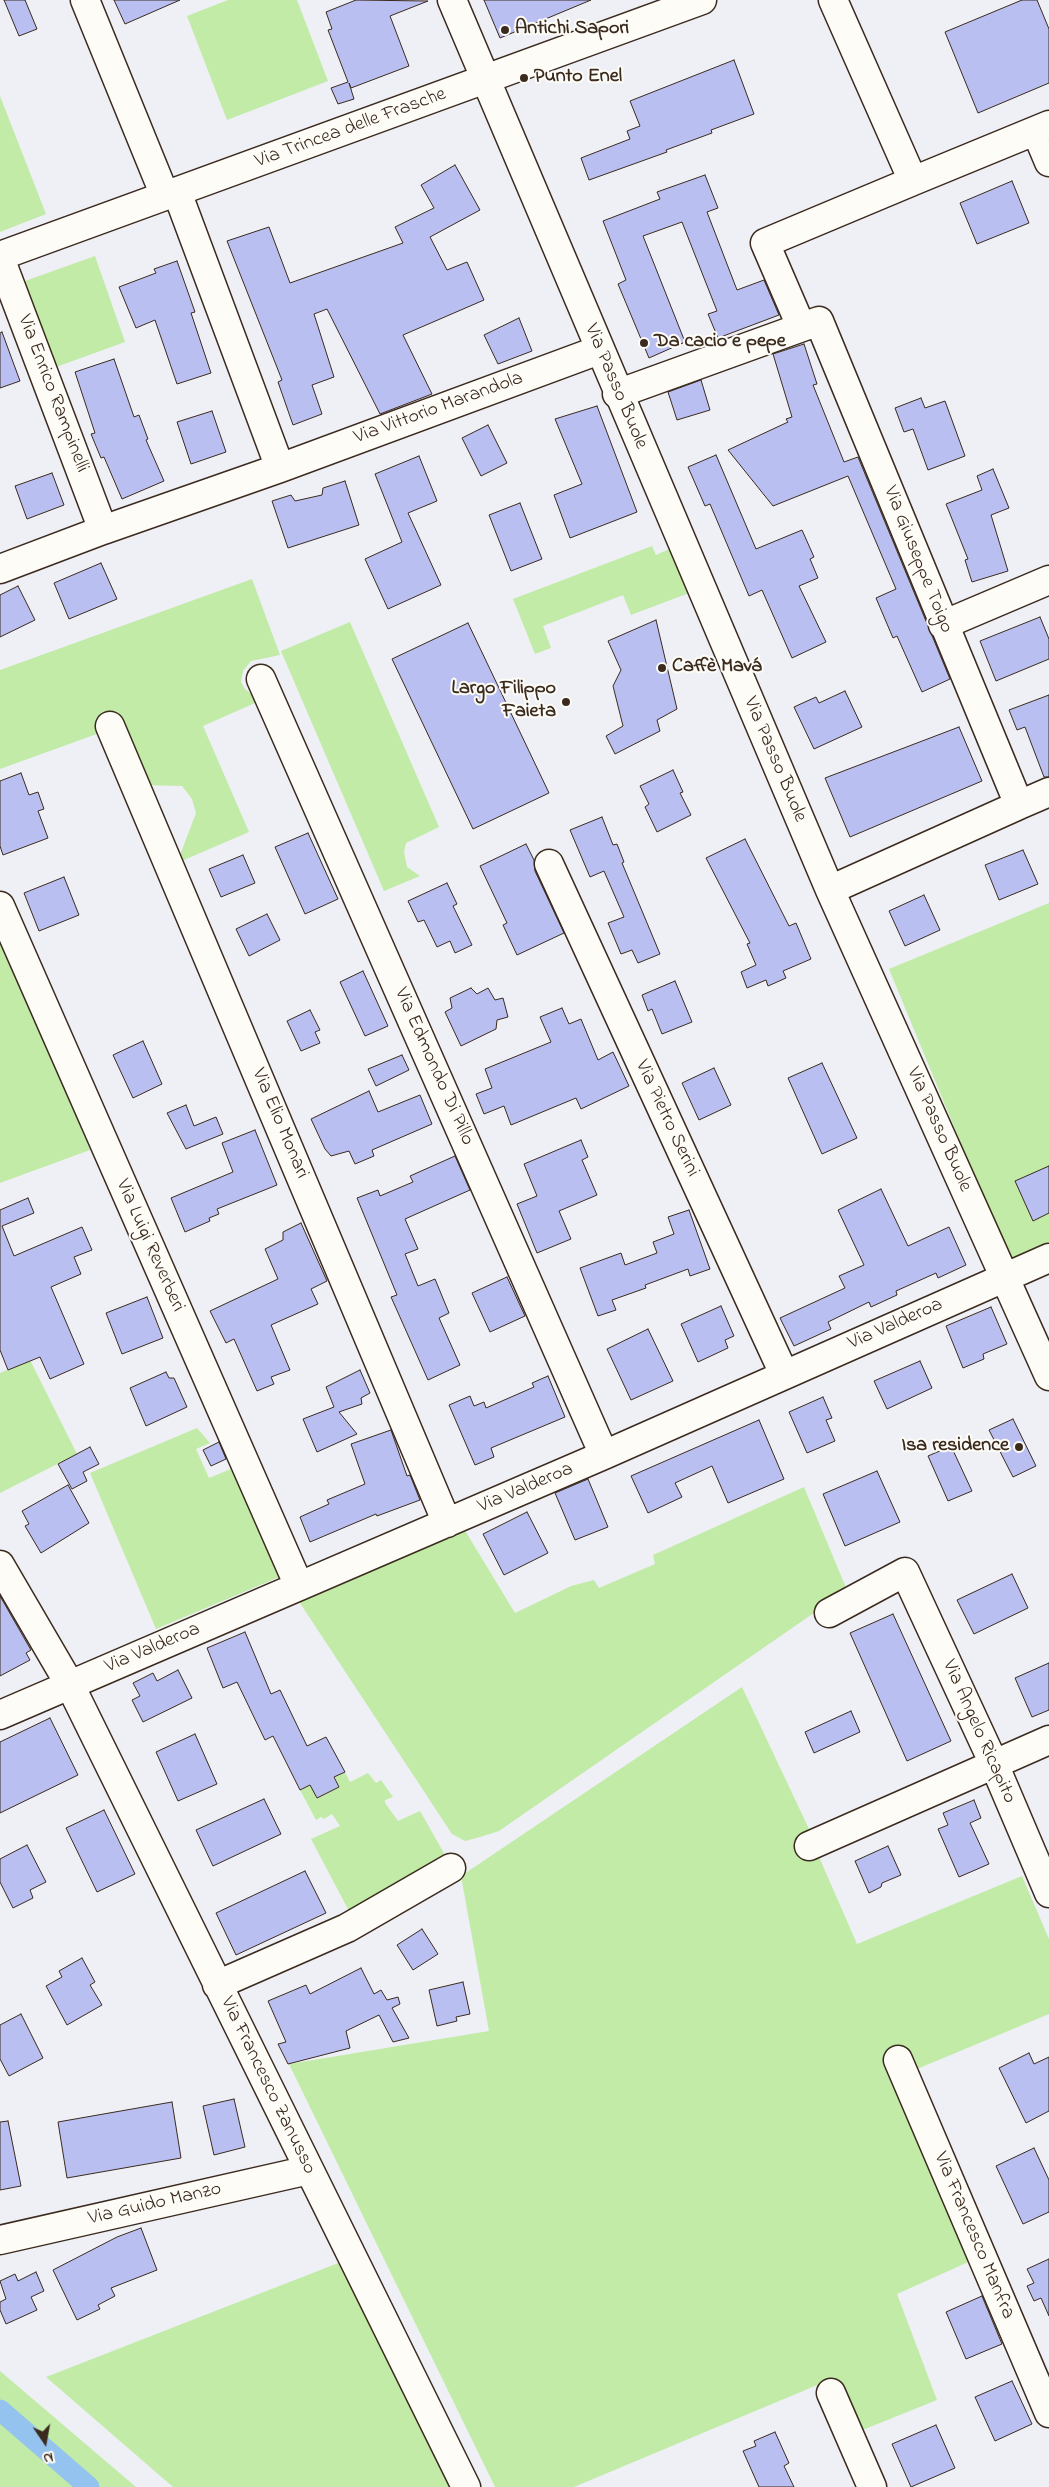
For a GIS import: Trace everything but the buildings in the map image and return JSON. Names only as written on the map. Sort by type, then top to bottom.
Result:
[{"type":"street","points":[[85,0],[171,194],[280,468]]},
{"type":"street","name":"Via Passo Buole","points":[[452,0],[487,79],[617,394],[830,890],[1049,1376]]},
{"type":"street","points":[[833,0],[914,181]]},
{"type":"street","name":"Via Trincea delle Frasche","points":[[0,257],[487,79],[684,3]]},
{"type":"street","points":[[797,317],[765,243],[1043,128],[1049,162]]},
{"type":"street","name":"Via Enrico Rampinelli","points":[[0,257],[103,530]]},
{"type":"street","name":"Via Giuseppe Toigo","points":[[617,394],[818,321],[1019,805]]},
{"type":"street","name":"Via Vittorio Marandola","points":[[0,569],[599,350]]},
{"type":"street","points":[[943,625],[1049,580]]},
{"type":"street","name":"Via Edmondo Di Pillo","points":[[261,679],[604,1456]]},
{"type":"street","name":"Via Elio Monari","points":[[110,726],[447,1523]]},
{"type":"street","points":[[830,890],[1049,792]]},
{"type":"street","name":"Via Pietro Serini","points":[[549,864],[784,1374]]},
{"type":"street","name":"Via Luigi Reverberi","points":[[0,906],[299,1586]]},
{"type":"street","name":"Via Valderoa","points":[[0,1715],[604,1456],[784,1374],[1049,1258]]},
{"type":"street","name":"Via Francesco Zanusso","points":[[0,1565],[70,1685],[466,2487]]},
{"type":"street","name":"Via Angelo Ricapito","points":[[829,1613],[905,1572],[994,1764],[1049,1893]]},
{"type":"street","points":[[809,1846],[1049,1740]]},
{"type":"street","points":[[217,1985],[347,1928],[451,1868]]},
{"type":"street","name":"Via Francesco Manfra","points":[[898,2060],[1049,2413]]},
{"type":"street","name":"Via Guido Manzo","points":[[0,2240],[310,2170]]},
{"type":"street","points":[[831,2393],[872,2487]]},
{"type":"green space","points":[[228,0],[297,0],[328,81],[227,120],[187,16]]},
{"type":"green space","points":[[0,96],[46,214],[0,232]]},
{"type":"green space","points":[[95,256],[125,342],[56,367],[25,281]]},
{"type":"green space","points":[[652,546],[656,555],[671,548],[689,593],[631,615],[623,595],[543,626],[551,648],[535,654],[513,599]]},
{"type":"green space","points":[[252,579],[280,655],[251,661],[243,671],[241,682],[245,689],[251,694],[264,699],[203,726],[249,832],[177,863],[196,813],[192,799],[182,786],[142,785],[105,731],[0,769],[0,670]]},
{"type":"green space","points":[[350,622],[439,827],[406,843],[404,852],[407,867],[420,876],[384,891],[281,651]]},
{"type":"green space","points":[[1049,903],[1049,1242],[1009,1260],[889,969]]},
{"type":"green space","points":[[0,933],[90,1150],[0,1183]]},
{"type":"green space","points":[[30,1360],[77,1454],[0,1493],[0,1373]]},
{"type":"green space","points":[[197,1428],[210,1443],[196,1449],[209,1478],[238,1466],[284,1575],[156,1629],[90,1473]]},
{"type":"green space","points":[[804,1487],[847,1590],[499,1831],[465,1841],[452,1834],[298,1600],[464,1529],[515,1613],[571,1586],[594,1580],[599,1588],[655,1564],[653,1555]]},
{"type":"green space","points":[[742,1687],[809,1829],[805,1850],[816,1850],[857,1944],[1022,1876],[1049,1939],[1049,2014],[893,2079],[975,2259],[897,2294],[937,2400],[860,2431],[834,2378],[574,2487],[495,2487],[289,2064],[489,2031],[461,1876]]},
{"type":"green space","points":[[345,1772],[350,1782],[368,1773],[376,1783],[381,1780],[393,1797],[385,1800],[385,1803],[398,1821],[420,1811],[445,1855],[349,1911],[311,1839],[340,1826],[332,1814],[324,1819],[321,1817],[316,1820],[300,1790],[310,1785],[317,1798],[339,1787],[335,1777]]},
{"type":"green space","points":[[346,2260],[456,2487],[173,2487],[46,2377]]},
{"type":"green space","points":[[0,2371],[136,2487],[0,2487]]},
{"type":"waterway","points":[[0,2410],[89,2487]]},
{"type":"place","name":"Antichi Sapori","points":[[505,30]]},
{"type":"place","name":"Punto Enel","points":[[524,78]]},
{"type":"place","name":"Da cacio e pepe","points":[[644,343]]},
{"type":"place","name":"Caffè Mavá","points":[[662,668]]},
{"type":"place","name":"Largo Filippo Faieta","points":[[566,702]]},
{"type":"place","name":"Isa residence","points":[[1019,1447]]}]
